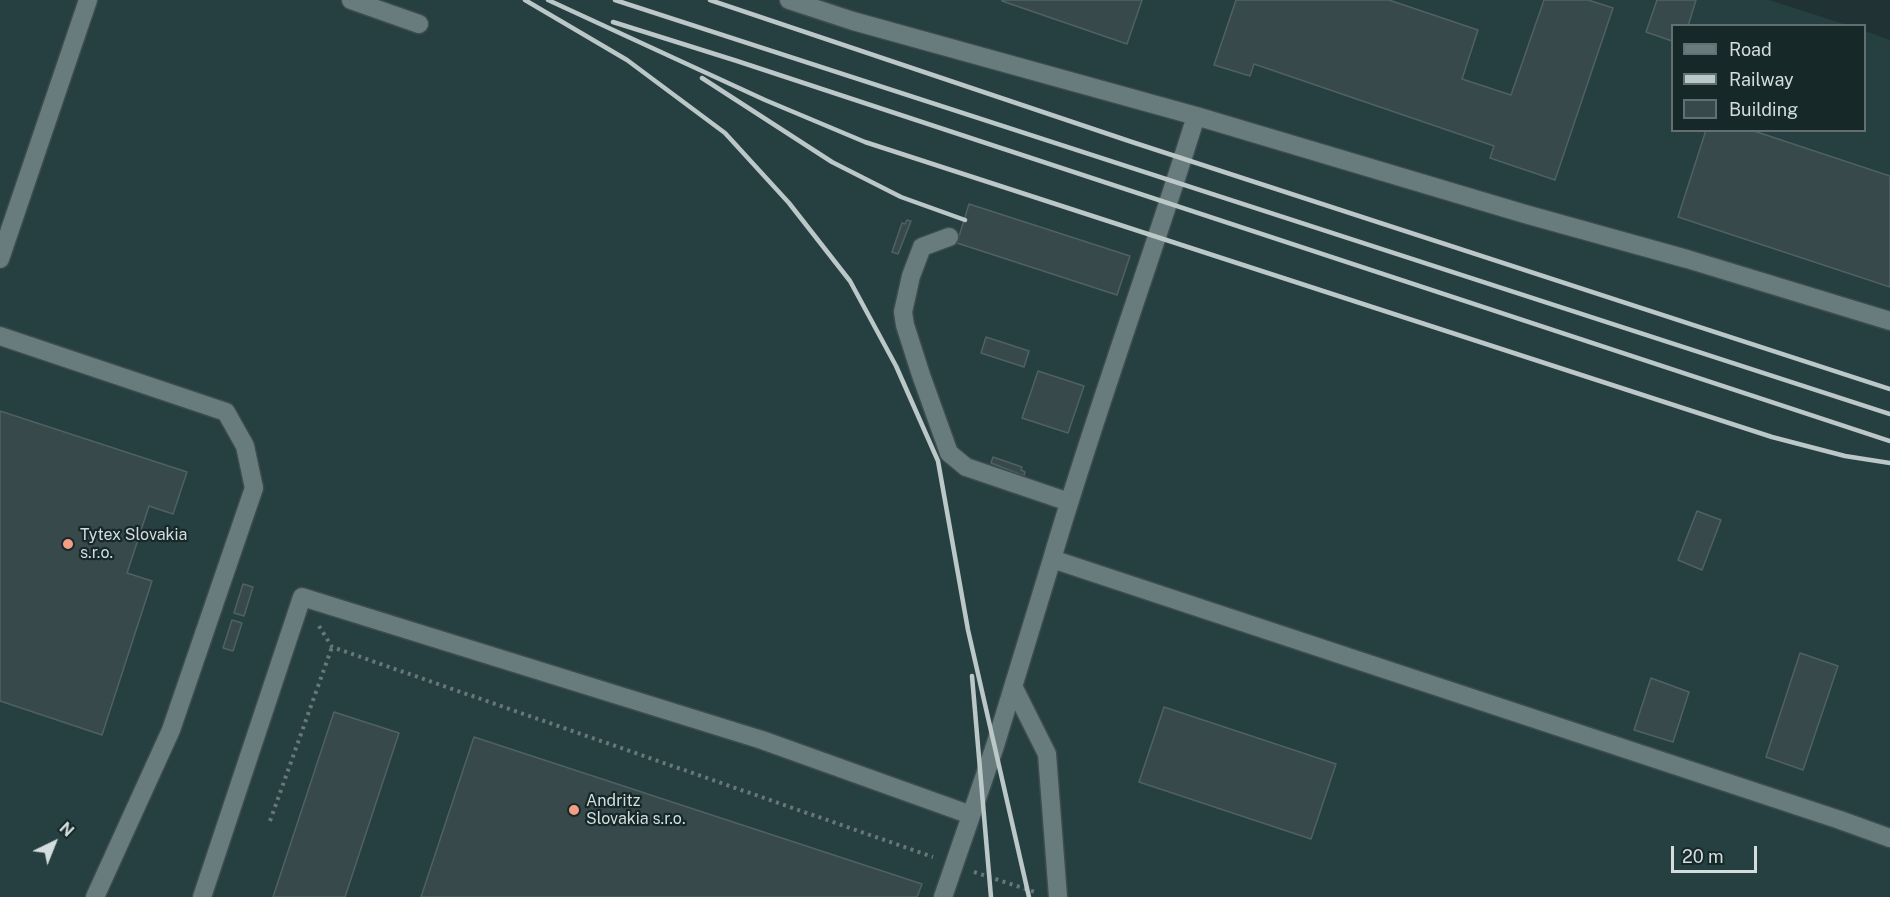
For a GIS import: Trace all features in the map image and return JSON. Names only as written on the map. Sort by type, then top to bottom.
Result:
[{"type":"lane","points":[[0,259],[88,0]]},
{"type":"lane","points":[[351,0],[419,24]]},
{"type":"lane","points":[[789,0],[853,21],[1196,116],[1687,259],[1890,321]]},
{"type":"lane","points":[[943,897],[1014,688],[1069,502],[1196,116]]},
{"type":"lane","points":[[949,237],[922,247],[911,276],[903,312],[918,365],[949,453],[966,467],[1069,502]]},
{"type":"lane","points":[[0,336],[226,412],[245,446],[254,488],[171,730],[96,897]]},
{"type":"lane","points":[[1052,559],[1890,838]]},
{"type":"lane","points":[[202,897],[303,597],[762,740],[971,815]]},
{"type":"lane","points":[[1014,688],[1047,754],[1051,896]]},
{"type":"path","points":[[303,597],[332,647],[954,865],[1051,896]]},
{"type":"path","points":[[270,821],[332,647]]},
{"type":"shaded area","points":[[0,0],[1769,0],[1844,24],[1671,24],[1671,132],[1866,132],[1866,31],[1890,40],[1890,897],[0,897]]},
{"type":"building","points":[[1002,0],[1142,0],[1127,44]]},
{"type":"building","points":[[1236,0],[1389,0],[1478,30],[1462,79],[1511,95],[1544,0],[1588,0],[1613,8],[1555,180],[1490,158],[1494,146],[1254,64],[1250,76],[1214,65]]},
{"type":"building","points":[[1657,0],[1696,0],[1689,24],[1671,24],[1671,41],[1646,32]]},
{"type":"building","points":[[1705,132],[1757,132],[1890,176],[1890,287],[1678,217]]},
{"type":"building","points":[[969,204],[1130,256],[1117,295],[957,243]]},
{"type":"building","points":[[907,220],[911,221],[898,254],[892,252],[902,223],[905,224]]},
{"type":"building","points":[[986,337],[1029,351],[1024,367],[981,353]]},
{"type":"building","points":[[1038,371],[1084,386],[1068,433],[1022,418]]},
{"type":"building","name":"Tytex Slovakia s.r.o.","points":[[0,411],[187,472],[173,514],[149,506],[127,573],[152,581],[102,735],[0,701]]},
{"type":"building","points":[[993,457],[1022,467],[1021,470],[1025,472],[1024,476],[991,463]]},
{"type":"building","points":[[1697,511],[1721,520],[1702,570],[1678,560]]},
{"type":"building","points":[[243,584],[253,587],[244,616],[234,613]]},
{"type":"building","points":[[232,620],[242,623],[233,651],[223,648]]},
{"type":"building","points":[[1800,653],[1838,666],[1803,770],[1766,757]]},
{"type":"building","points":[[1651,678],[1689,692],[1673,742],[1634,730]]},
{"type":"building","points":[[1164,707],[1336,764],[1311,839],[1139,782]]},
{"type":"building","points":[[334,712],[399,733],[345,897],[273,897]]},
{"type":"building","name":"Andritz Slovakia s.r.o.","points":[[474,737],[922,884],[917,897],[421,897]]},
{"type":"railway","points":[[525,0],[627,60],[725,133],[789,203],[850,281],[896,366],[938,461],[968,630],[1029,897]]},
{"type":"railway","points":[[548,0],[765,100],[865,142],[1772,437],[1845,456],[1890,463]]},
{"type":"railway","points":[[615,0],[1890,414]]},
{"type":"railway","points":[[710,0],[1132,142],[1890,389]]},
{"type":"railway","points":[[613,22],[1890,441]]},
{"type":"railway","points":[[702,78],[832,162],[901,197],[965,220]]},
{"type":"railway","points":[[972,676],[991,897]]},
{"type":"place","name":"Tytex Slovakia s.r.o.","points":[[68,544]]},
{"type":"place","name":"Andritz Slovakia s.r.o.","points":[[574,810]]}]
